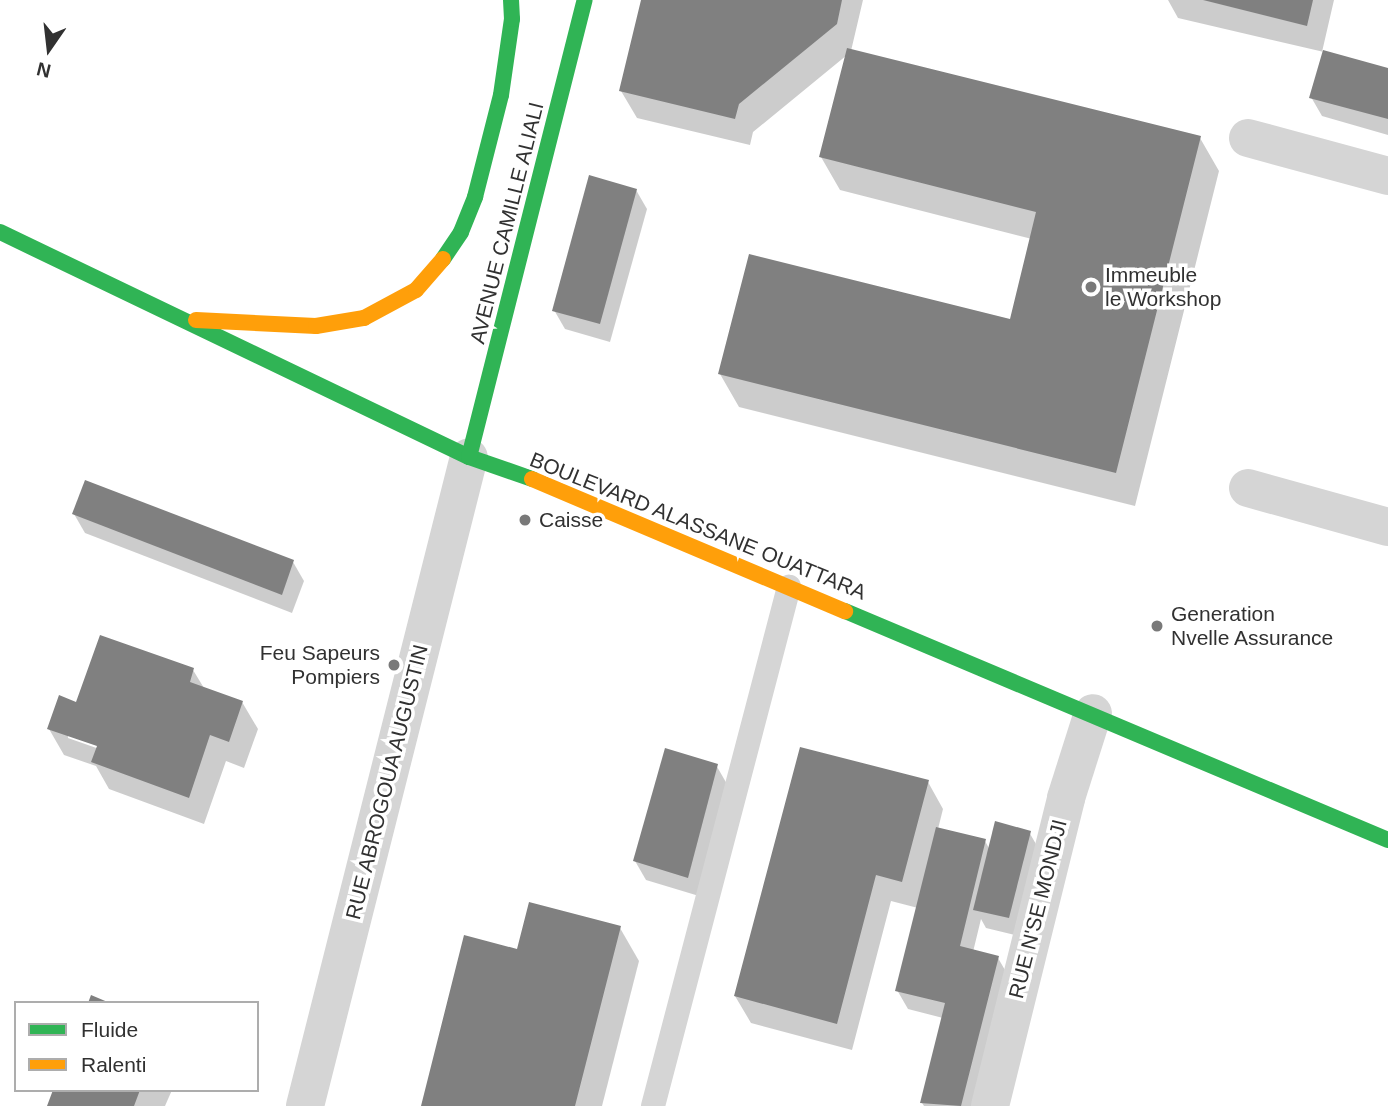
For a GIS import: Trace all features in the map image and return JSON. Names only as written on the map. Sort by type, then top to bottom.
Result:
[{"type":"main road","points":[[179,319],[316,326],[364,318],[391,306],[416,290],[439,265],[461,232],[470,208],[501,95],[512,19],[511,0]]},
{"type":"main road","name":"AVENUE CAMILLE ALIALI","points":[[468,457],[585,0]]},
{"type":"main road","name":"BOULEVARD ALASSANE OUATTARA","points":[[0,233],[468,457],[532,479],[1093,713],[1388,840]]},
{"type":"street","points":[[1248,138],[1388,176]]},
{"type":"street","name":"RUE ABROGOUA AUGUSTIN","points":[[305,1106],[468,457]]},
{"type":"street","points":[[1248,488],[1388,527]]},
{"type":"street","name":"RUE N'SE MONDJI","points":[[990,1106],[1066,798],[1093,713]]},
{"type":"lane","points":[[653,1106],[789,587]]},
{"type":"building","points":[[641,0],[842,0],[837,24],[739,104],[735,119],[619,91]]},
{"type":"building","points":[[1203,0],[1313,0],[1307,26]]},
{"type":"building","name":"Immeuble le Workshop","points":[[847,48],[1201,136],[1116,473],[718,374],[749,254],[1010,319],[1036,212],[819,157]]},
{"type":"building","points":[[1323,50],[1388,68],[1388,119],[1309,98]]},
{"type":"building","points":[[589,175],[637,189],[600,324],[552,311]]},
{"type":"building","points":[[85,480],[294,560],[282,595],[72,514]]},
{"type":"building","points":[[100,635],[194,668],[190,682],[243,701],[229,742],[210,735],[189,798],[91,762],[97,746],[47,729],[59,695],[76,702]]},
{"type":"building","points":[[800,747],[929,780],[902,882],[876,875],[837,1024],[734,996]]},
{"type":"building","points":[[665,748],[718,764],[688,878],[633,861]]},
{"type":"building","points":[[995,821],[1031,831],[1009,918],[973,910]]},
{"type":"building","points":[[936,827],[986,839],[960,946],[999,956],[961,1106],[920,1103],[945,1003],[895,991]]},
{"type":"building","points":[[529,902],[621,926],[575,1106],[421,1106],[464,935],[517,949]]},
{"type":"building","points":[[91,995],[105,1001],[89,1001]]},
{"type":"building","points":[[52,1092],[139,1092],[134,1106],[47,1106]]},
{"type":"traffic: fast","points":[[443,259],[461,232],[475,197],[501,95],[512,19],[511,0]]},
{"type":"traffic: fast","points":[[469,457],[585,0]]},
{"type":"traffic: fast","points":[[0,232],[469,457],[532,479]]},
{"type":"traffic: fast","points":[[845,611],[1388,840]]},
{"type":"traffic: slow","points":[[196,320],[316,326],[364,318],[416,290],[443,259]]},
{"type":"traffic: slow","points":[[532,479],[845,611]]},
{"type":"place","name":"Immeuble le Workshop","points":[[1091,287]]},
{"type":"place","name":"Caisse","points":[[525,520]]},
{"type":"place","name":"Generation Nvelle Assurance","points":[[1157,626]]},
{"type":"place","name":"Feu Sapeurs Pompiers","points":[[394,665]]}]
